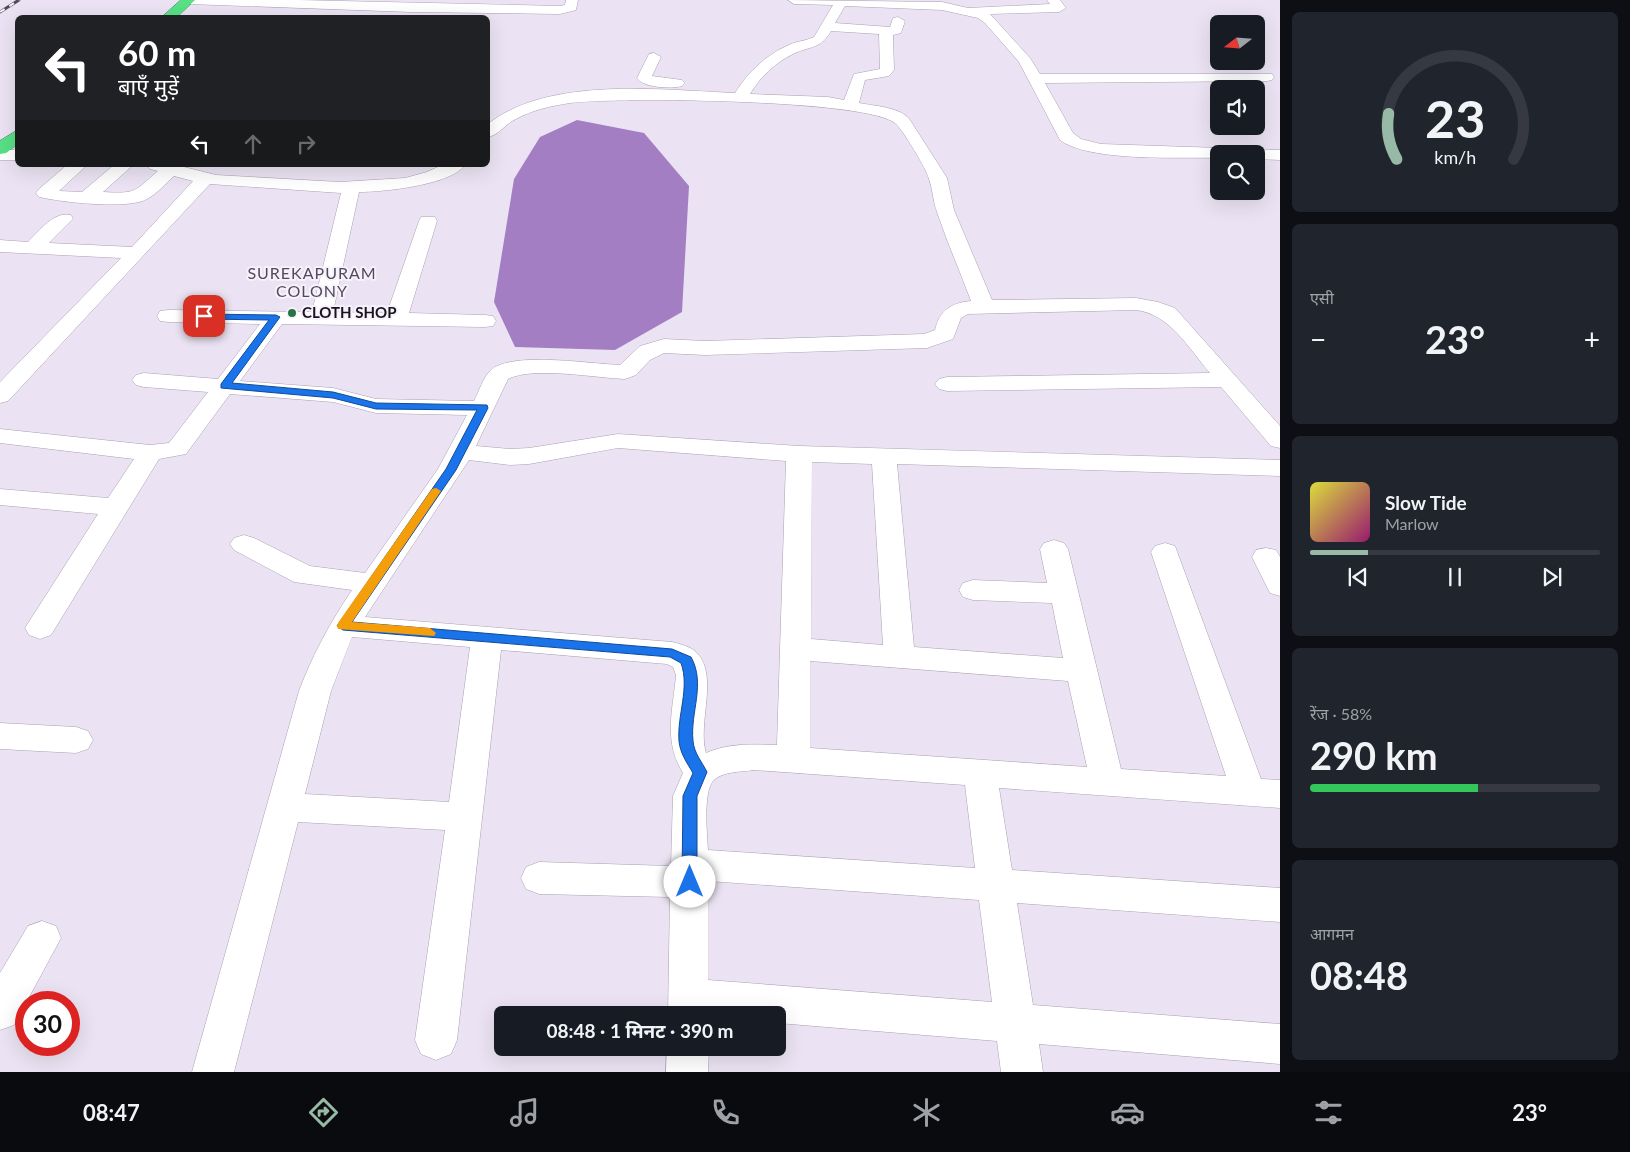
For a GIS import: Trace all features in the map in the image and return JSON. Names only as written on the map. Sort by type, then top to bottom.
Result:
[{"type":"highway","points":[[171,15],[189,0]]},
{"type":"highway","points":[[0,149],[15,137]]},
{"type":"street","points":[[189,0],[410,8],[506,4],[566,9],[571,7],[572,0]]},
{"type":"street","points":[[794,0],[909,3],[971,11],[1059,8],[1053,0]]},
{"type":"street","points":[[744,92],[757,72],[791,50],[819,40],[842,2]]},
{"type":"street","points":[[826,27],[886,32],[896,30],[909,3]]},
{"type":"street","points":[[492,24],[506,4]]},
{"type":"street","points":[[971,11],[990,20],[1016,48],[1066,136],[1075,143],[1101,149],[1210,153]]},
{"type":"street","points":[[850,106],[859,77],[884,73],[887,70],[886,32]]},
{"type":"street","points":[[654,57],[644,78],[646,80],[814,100],[883,112],[902,120],[938,178],[945,210],[984,306]]},
{"type":"street","points":[[1035,79],[1267,77]]},
{"type":"street","points":[[490,130],[504,116],[522,109],[584,97],[744,92]]},
{"type":"street","points":[[1265,154],[1280,155]]},
{"type":"street","points":[[0,155],[15,155]]},
{"type":"street","points":[[76,167],[45,193],[87,197],[138,198],[164,167],[206,178],[351,187],[380,187],[407,184],[429,178],[452,167]]},
{"type":"street","points":[[87,197],[122,167]]},
{"type":"street","points":[[0,396],[206,178]]},
{"type":"street","points":[[321,318],[351,187]]},
{"type":"street","points":[[32,248],[64,219]]},
{"type":"street","points":[[396,319],[428,221]]},
{"type":"street","points":[[0,246],[137,253]]},
{"type":"street","points":[[213,1072],[315,691],[330,651],[343,626],[462,452],[499,374],[504,370],[513,367],[625,372],[633,368],[642,354],[655,348],[668,346],[705,348],[927,341],[945,334],[949,317],[954,311],[963,308],[984,306],[1150,305],[1172,315],[1280,441]]},
{"type":"street","points":[[168,316],[485,321]]},
{"type":"street","points":[[0,436],[150,453],[177,449],[276,317]]},
{"type":"street","points":[[144,380],[333,395],[376,406],[483,408]]},
{"type":"street","points":[[947,384],[1227,380]]},
{"type":"street","points":[[462,452],[510,457],[529,456],[618,441],[799,454],[1280,468]]},
{"type":"street","points":[[40,628],[150,453]]},
{"type":"street","points":[[793,760],[799,454]]},
{"type":"street","points":[[884,456],[899,657]]},
{"type":"street","points":[[0,497],[116,506]]},
{"type":"street","points":[[244,544],[304,575],[372,583]]},
{"type":"street","points":[[1054,549],[1107,782]]},
{"type":"street","points":[[688,1006],[690,796],[700,772],[720,761],[754,757],[1264,793],[1165,552]]},
{"type":"street","points":[[1266,557],[1280,586]]},
{"type":"street","points":[[973,590],[1064,594]]},
{"type":"street","points":[[343,626],[672,653],[686,660],[692,675],[686,741],[690,758],[700,772]]},
{"type":"street","points":[[436,1040],[487,638]]},
{"type":"street","points":[[795,649],[1081,671]]},
{"type":"street","points":[[0,736],[76,740]]},
{"type":"street","points":[[980,773],[1022,1072]]},
{"type":"street","points":[[284,807],[464,817]]},
{"type":"street","points":[[539,878],[690,873],[996,885],[1280,905]]},
{"type":"street","points":[[0,1011],[42,938]]},
{"type":"street","points":[[786,1011],[1016,1023],[1280,1044]]},
{"type":"street","points":[[687,1072],[688,1056]]},
{"type":"shaded area","points":[[577,120],[644,133],[689,186],[682,312],[615,350],[515,347],[494,302],[514,179],[540,137]]},
{"type":"railway","points":[[0,12],[19,0]]},
{"type":"slow traffic","points":[[430,633],[343,626],[436,491]]},
{"type":"place","name":"CLOTH SHOP","points":[[292,313]]},
{"type":"district","name":"SUREKAPURAM COLONY","points":[[312,282]]},
{"type":"route","points":[[204,316],[276,317],[225,386],[333,395],[364,405],[483,408],[462,452],[451,470],[343,626],[672,653],[686,660],[692,675],[686,741],[690,758],[700,772],[690,796],[690,882]]}]
